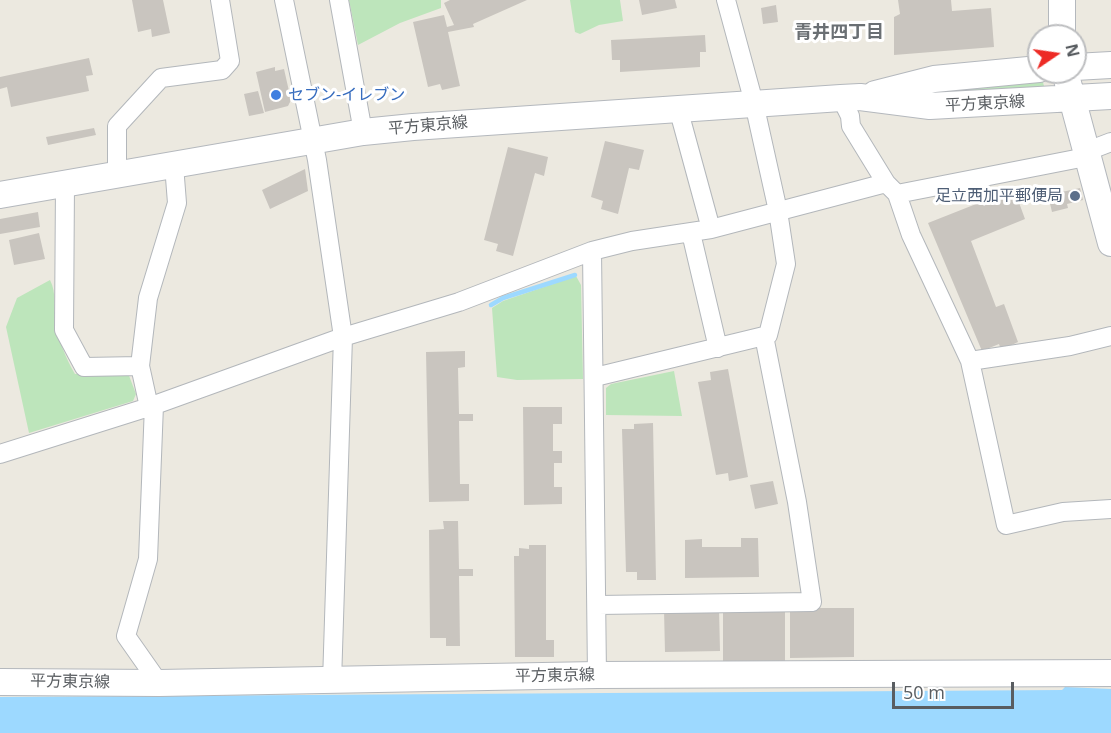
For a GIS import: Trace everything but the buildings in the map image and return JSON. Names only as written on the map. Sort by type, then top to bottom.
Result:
[{"type":"main road","points":[[1062,0],[1062,24]]},
{"type":"main road","points":[[1087,66],[1111,65]]},
{"type":"main road","name":"平方東京線","points":[[850,98],[934,79],[1027,70]]},
{"type":"main road","points":[[1068,84],[1111,243]]},
{"type":"main road","name":"平方東京線","points":[[0,195],[363,132],[678,108],[850,98],[930,106],[1111,96]]},
{"type":"main road","name":"平方東京線","points":[[0,682],[333,682],[597,675],[1111,673]]},
{"type":"street","points":[[117,175],[117,126],[161,78],[222,70],[230,61],[220,0]]},
{"type":"street","points":[[284,0],[313,141],[344,337],[333,682]]},
{"type":"street","points":[[339,0],[363,132]]},
{"type":"street","points":[[595,377],[768,335],[786,264],[778,211],[754,103],[726,0]]},
{"type":"street","points":[[850,98],[851,126],[891,189],[970,361],[1006,525],[1063,512],[1111,509]]},
{"type":"street","points":[[678,108],[711,229]]},
{"type":"street","points":[[0,454],[151,406],[344,337],[459,302],[592,251],[633,241],[711,229],[774,214],[778,211],[1086,154],[1111,142]]},
{"type":"street","points":[[159,683],[126,636],[148,559],[151,406],[140,366],[148,298],[177,203],[174,165]]},
{"type":"street","points":[[64,184],[64,330],[84,368],[140,366]]},
{"type":"street","points":[[691,233],[717,348]]},
{"type":"street","points":[[592,251],[598,605],[597,675]]},
{"type":"street","points":[[598,605],[813,602],[797,502],[764,336]]},
{"type":"street","points":[[970,361],[1070,346],[1111,336]]},
{"type":"green space","points":[[349,0],[441,0],[441,8],[400,23],[358,45]]},
{"type":"green space","points":[[570,0],[620,0],[623,21],[599,25],[580,34],[575,32]]},
{"type":"green space","points":[[1027,81],[1027,84],[1043,84],[1046,93],[978,97],[928,93]]},
{"type":"green space","points":[[576,276],[581,285],[583,379],[517,380],[497,377],[492,308],[503,301]]},
{"type":"green space","points":[[50,280],[59,335],[65,355],[75,374],[128,373],[136,394],[133,401],[29,433],[6,327],[17,298]]},
{"type":"green space","points":[[674,371],[682,416],[606,415],[606,388],[611,384]]},
{"type":"water","points":[[1065,687],[1111,689],[1111,733],[0,733],[0,697],[1062,690]]},
{"type":"waterway","points":[[491,305],[503,298],[575,275]]},
{"type":"place","name":"セブン-イレブン","points":[[276,95]]},
{"type":"place","name":"足立西加平郵便局","points":[[1075,196]]},
{"type":"district","name":"青井四丁目","points":[[839,33]]}]
